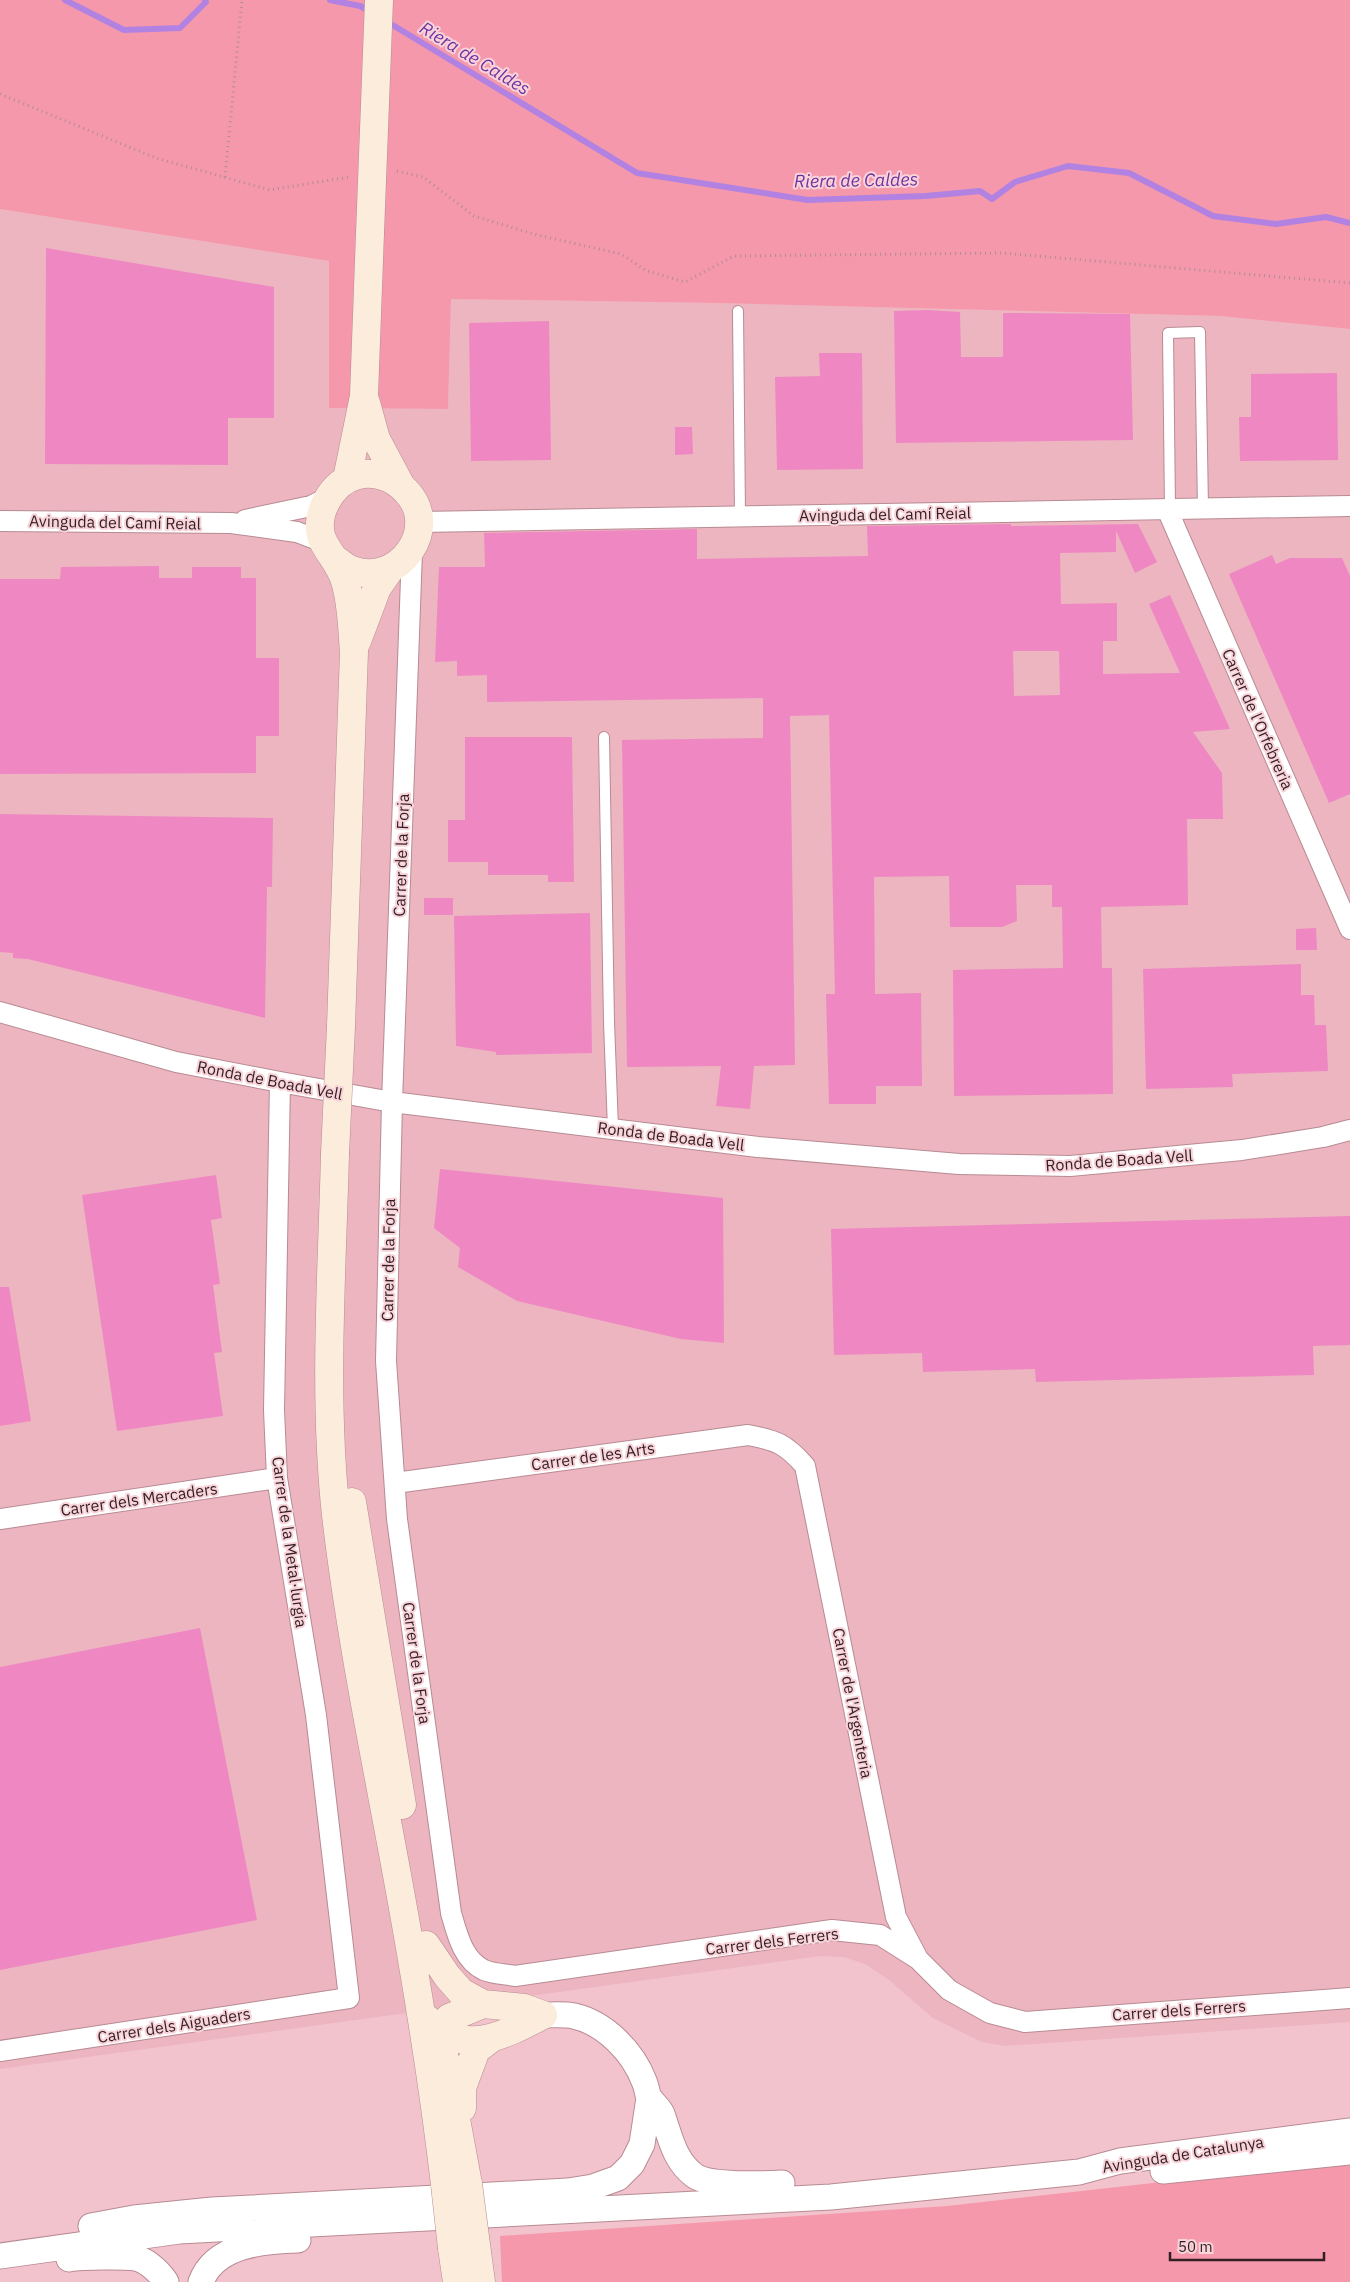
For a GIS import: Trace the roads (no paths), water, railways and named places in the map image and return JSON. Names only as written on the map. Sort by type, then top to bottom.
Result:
[{"type":"main road","points":[[378,0],[364,396],[338,488],[321,514],[321,532],[348,595],[354,652],[335,1154],[329,1427],[345,1592],[430,2073],[457,2184],[465,2250],[481,2282]]},
{"type":"main road","points":[[330,551],[350,570],[364,573],[381,572],[397,565],[412,551],[418,535],[419,522],[416,505],[400,484],[376,439],[364,396]]},
{"type":"main road","points":[[338,488],[368,474],[380,475],[400,484]]},
{"type":"main road","points":[[354,652],[371,600],[391,568]]},
{"type":"main road","points":[[330,1350],[350,1491],[439,2030],[462,2142]]},
{"type":"main road","points":[[426,1945],[447,1976],[462,1992],[483,2004],[524,2008],[543,2014]]},
{"type":"main road","points":[[430,2073],[433,2038],[439,2030],[449,2018],[483,2004]]},
{"type":"main road","points":[[419,2008],[428,2021],[439,2030],[460,2041],[493,2037]]},
{"type":"main road","points":[[457,2184],[462,2142],[462,2088],[476,2050],[493,2037],[543,2014]]},
{"type":"main road","points":[[457,2282],[465,2250]]},
{"type":"street","name":"Avinguda del Camí Reial","points":[[231,523],[311,506],[338,488]]},
{"type":"street","name":"Avinguda del Camí Reial","points":[[419,522],[1350,506]]},
{"type":"street","name":"Carrer de l'Orfebreria","points":[[1169,509],[1350,929]]},
{"type":"street","name":"Avinguda del Camí Reial","points":[[0,520],[231,523],[297,532],[330,551]]},
{"type":"street","name":"Carrer de la Forja","points":[[412,551],[392,1102],[386,1361],[399,1528],[451,1914],[459,1941],[472,1961]]},
{"type":"street","name":"Ronda de Boada Vell","points":[[0,1012],[176,1062],[392,1102],[758,1147],[950,1163],[1070,1166],[1242,1150],[1323,1137],[1350,1130]]},
{"type":"street","name":"Carrer de la Metal·lurgia","points":[[280,1082],[274,1410],[277,1478],[316,1715],[349,1998]]},
{"type":"street","name":"Carrer de les Arts","points":[[395,1483],[748,1435],[765,1438],[789,1448]]},
{"type":"street","name":"Carrer de l'Argenteria","points":[[789,1448],[804,1466],[896,1917],[918,1959]]},
{"type":"street","name":"Carrer dels Mercaders","points":[[0,1519],[277,1478]]},
{"type":"street","name":"Carrer dels Ferrers","points":[[472,1961],[485,1970],[515,1976],[832,1930],[880,1936],[918,1959],[949,1990],[990,2013],[1025,2022],[1350,1998]]},
{"type":"street","name":"Carrer dels Aiguaders","points":[[0,2051],[349,1998]]},
{"type":"street","points":[[46,2248],[83,2227],[134,2218],[212,2210],[568,2191],[594,2187],[618,2178],[632,2164],[642,2144],[649,2098],[644,2080],[623,2047],[606,2031],[590,2022],[573,2016],[543,2014]]},
{"type":"street","points":[[649,2098],[661,2112],[670,2142],[680,2160],[696,2177],[727,2183],[766,2184],[989,2170],[1023,2179]]},
{"type":"street","points":[[1210,2148],[1290,2126],[1350,2120]]},
{"type":"street","name":"Avinguda de Catalunya","points":[[1079,2172],[1120,2161],[1350,2131]]},
{"type":"street","name":"Avinguda de Catalunya","points":[[1079,2172],[1121,2176],[1350,2152]]},
{"type":"street","points":[[0,2256],[46,2248],[179,2231],[262,2225],[831,2197],[1079,2172]]},
{"type":"street","points":[[201,2282],[216,2261],[243,2246],[275,2241],[754,2214],[831,2197]]},
{"type":"street","points":[[0,2273],[80,2257],[140,2259],[162,2275],[166,2282]]},
{"type":"lane","points":[[738,311],[740,516]]},
{"type":"lane","points":[[1169,509],[1168,333],[1200,332],[1203,508]]},
{"type":"lane","points":[[604,738],[609,1022],[613,1129]]},
{"type":"waterway","name":"Riera de Caldes","points":[[65,0],[124,30],[180,28],[206,2],[205,0]]},
{"type":"waterway","name":"Riera de Caldes","points":[[330,0],[360,6],[371,12]]},
{"type":"waterway","name":"Riera de Caldes","points":[[386,21],[637,173],[808,200],[926,196],[980,191],[992,199],[1015,182],[1068,166],[1129,173],[1213,216],[1276,224],[1326,217],[1350,223]]}]
